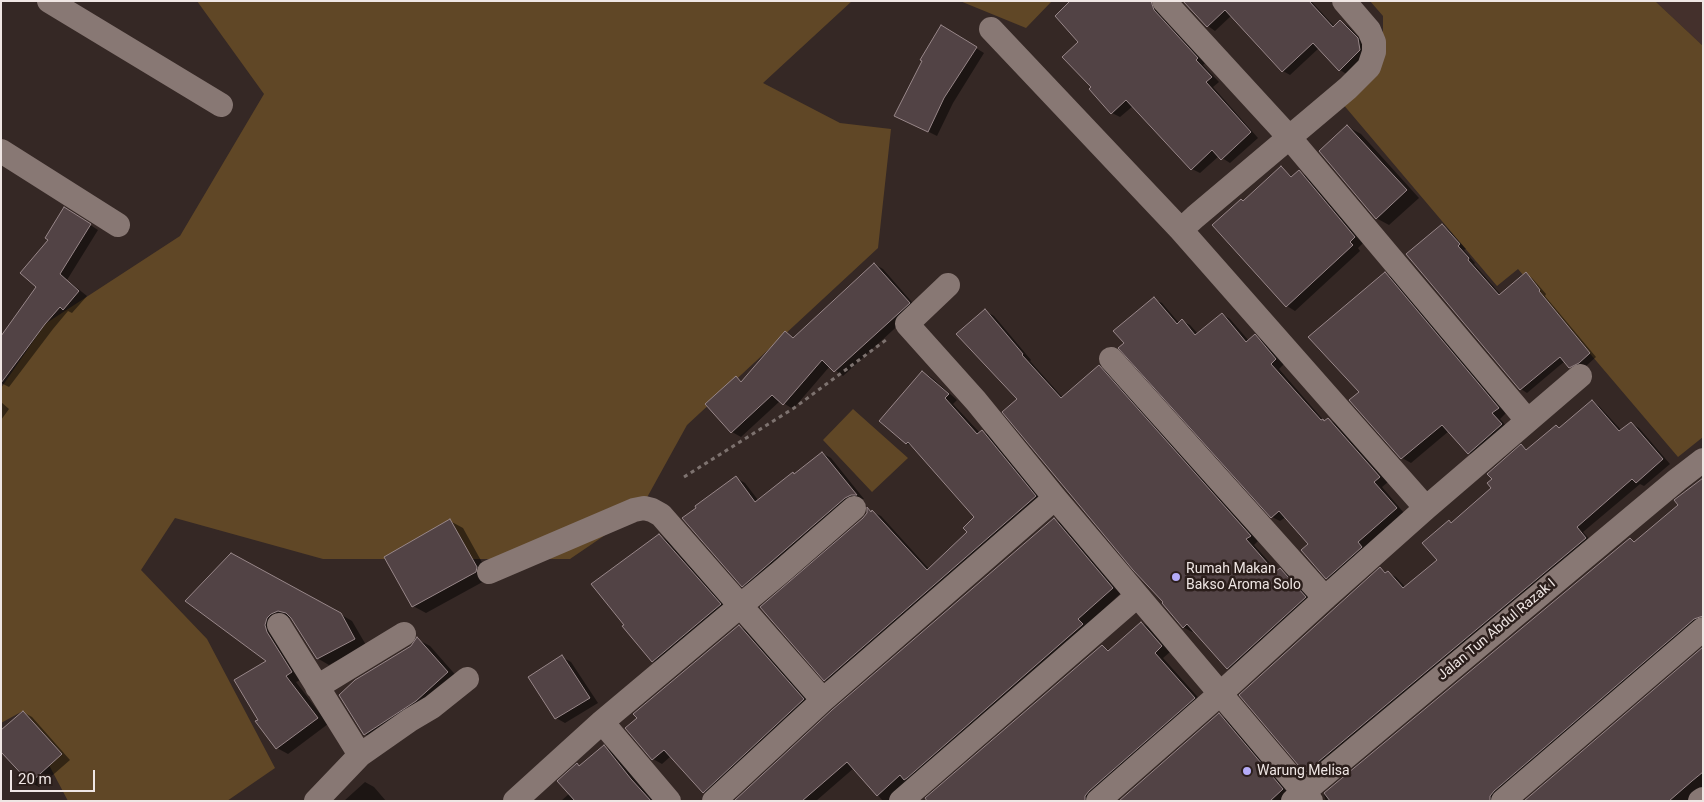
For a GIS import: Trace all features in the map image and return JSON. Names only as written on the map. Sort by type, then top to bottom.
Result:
[{"type":"street","points":[[49,1],[222,105]]},
{"type":"street","points":[[1164,1],[1289,137],[1527,420]]},
{"type":"street","points":[[1181,230],[1348,88],[1369,67],[1374,52],[1374,42],[1369,30],[1344,1]]},
{"type":"street","points":[[991,29],[1181,230],[1426,508]]},
{"type":"street","points":[[1,151],[118,225]]},
{"type":"street","points":[[948,285],[907,324],[976,401],[1055,498],[1221,694],[1303,798]]},
{"type":"street","points":[[1111,359],[1325,598]]},
{"type":"street","points":[[1098,801],[1221,694],[1426,508],[1580,376]]},
{"type":"street","name":"Jalan Tun Abdul Razak I","points":[[1303,798],[1677,480],[1703,460]]},
{"type":"street","points":[[714,801],[823,700],[1055,498]]},
{"type":"street","points":[[489,572],[634,510],[644,508],[652,510],[661,515],[823,700]]},
{"type":"street","points":[[515,801],[602,722],[854,508]]},
{"type":"street","points":[[901,801],[1137,596]]},
{"type":"street","points":[[279,625],[360,755]]},
{"type":"street","points":[[1503,801],[1703,629]]},
{"type":"street","points":[[317,687],[404,634]]},
{"type":"street","points":[[316,801],[360,755],[432,707],[467,679]]},
{"type":"street","points":[[602,722],[669,801]]},
{"type":"path","points":[[684,477],[794,408],[907,324]]},
{"type":"shaded area","points":[[197,1],[852,1],[763,83],[840,123],[891,129],[878,248],[687,425],[639,512],[570,559],[323,559],[175,518],[141,570],[207,639],[275,768],[227,801],[68,801],[21,712],[1,723],[1,388],[45,324],[180,236],[264,94]]},
{"type":"shaded area","points":[[960,1],[1052,1],[1026,28]]},
{"type":"shaded area","points":[[1370,1],[1655,1],[1703,46],[1703,437],[1678,457],[1518,269],[1497,286],[1342,103],[1383,61],[1383,16]]},
{"type":"shaded area","points":[[1655,1],[1703,1],[1703,46]]},
{"type":"shaded area","points":[[853,409],[908,458],[872,492],[823,440]]},
{"type":"building","points":[[1070,1],[1151,1],[1154,10],[1198,58],[1196,60],[1212,77],[1206,82],[1251,132],[1221,160],[1212,150],[1191,170],[1126,100],[1111,114],[1089,89],[1091,87],[1062,57],[1078,42],[1055,16]]},
{"type":"building","points":[[1183,1],[1309,1],[1333,27],[1340,20],[1358,38],[1360,50],[1339,71],[1313,43],[1282,72],[1225,10],[1207,27]]},
{"type":"building","points":[[941,25],[977,47],[944,98],[928,132],[894,116],[922,61],[920,60]]},
{"type":"building","points":[[1347,125],[1407,190],[1376,219],[1319,151]]},
{"type":"building","points":[[1281,166],[1291,177],[1299,170],[1355,237],[1350,242],[1353,245],[1286,307],[1212,225],[1241,199],[1243,201]]},
{"type":"building","points":[[64,207],[91,224],[60,274],[79,291],[63,310],[60,307],[45,324],[1,383],[1,336],[36,287],[20,273],[48,240],[45,238]]},
{"type":"building","points":[[1442,224],[1460,244],[1458,246],[1469,258],[1468,260],[1499,295],[1526,272],[1539,291],[1590,353],[1579,363],[1569,368],[1560,357],[1520,390],[1406,254]]},
{"type":"building","points":[[874,263],[910,303],[834,372],[822,360],[783,405],[772,395],[731,433],[705,404],[736,376],[741,382],[785,331],[793,338]]},
{"type":"building","points":[[1385,272],[1499,408],[1492,413],[1502,424],[1468,454],[1442,425],[1401,459],[1349,400],[1359,392],[1308,337]]},
{"type":"building","points":[[1154,297],[1177,324],[1182,319],[1195,335],[1222,313],[1246,342],[1255,334],[1276,359],[1271,364],[1321,420],[1323,419],[1324,421],[1328,418],[1380,477],[1374,482],[1397,508],[1358,542],[1362,547],[1326,579],[1301,550],[1308,544],[1279,511],[1271,518],[1118,348],[1124,343],[1113,331]]},
{"type":"building","points":[[985,309],[1022,355],[1061,398],[1099,365],[1251,536],[1246,539],[1275,572],[1280,568],[1306,597],[1227,669],[1187,624],[1183,628],[1002,412],[1017,399],[956,334]]},
{"type":"building","points":[[922,371],[949,394],[945,398],[977,434],[982,430],[1036,496],[824,681],[760,607],[863,518],[867,513],[867,507],[871,512],[872,510],[927,570],[967,532],[963,528],[974,517],[908,442],[906,444],[879,421]]},
{"type":"building","points":[[1592,400],[1619,431],[1631,422],[1663,459],[1636,483],[1632,479],[1577,527],[1586,538],[1304,772],[1239,695],[1380,567],[1385,573],[1388,571],[1403,588],[1437,560],[1422,543],[1449,520],[1451,523],[1491,488],[1487,483],[1492,479],[1487,474],[1521,444],[1526,450],[1556,425],[1559,428]]},
{"type":"building","points":[[822,452],[857,495],[845,498],[742,587],[682,518],[736,476],[755,502]]},
{"type":"building","points":[[1703,478],[1703,616],[1694,619],[1494,791],[1490,796],[1490,801],[1330,801],[1324,793],[1630,538],[1634,542],[1678,505],[1674,500]]},
{"type":"building","points":[[1054,518],[1113,588],[1078,619],[1083,624],[907,778],[904,780],[900,775],[877,796],[847,762],[802,801],[734,801],[832,710]]},
{"type":"building","points":[[450,519],[477,567],[476,572],[412,607],[384,557]]},
{"type":"building","points":[[659,534],[721,604],[652,662],[591,584]]},
{"type":"building","points":[[231,553],[341,613],[355,639],[317,659],[286,613],[278,611],[267,618],[265,625],[267,632],[292,672],[286,676],[318,718],[276,749],[255,721],[258,720],[234,680],[266,661],[185,601]]},
{"type":"building","points":[[1141,622],[1162,646],[1155,653],[1195,698],[1089,791],[1085,796],[1085,801],[927,801],[925,798],[1102,645],[1108,651]]},
{"type":"building","points":[[739,625],[804,699],[703,793],[664,750],[652,760],[625,728],[637,718],[633,714]]},
{"type":"building","points":[[417,637],[448,672],[416,701],[364,735],[339,695],[355,680],[411,646]]},
{"type":"building","points":[[1703,647],[1703,772],[1669,801],[1524,801]]},
{"type":"building","points":[[562,655],[590,698],[555,719],[528,677]]},
{"type":"building","points":[[23,711],[62,754],[30,783],[1,752],[1,730]]},
{"type":"building","points":[[1219,713],[1283,789],[1270,801],[1119,801]]},
{"type":"building","points":[[604,745],[651,801],[575,801],[557,781],[577,763],[579,766]]},
{"type":"place","name":"Rumah Makan Bakso Aroma Solo","points":[[1176,577]]},
{"type":"place","name":"Warung Melisa","points":[[1247,771]]}]
